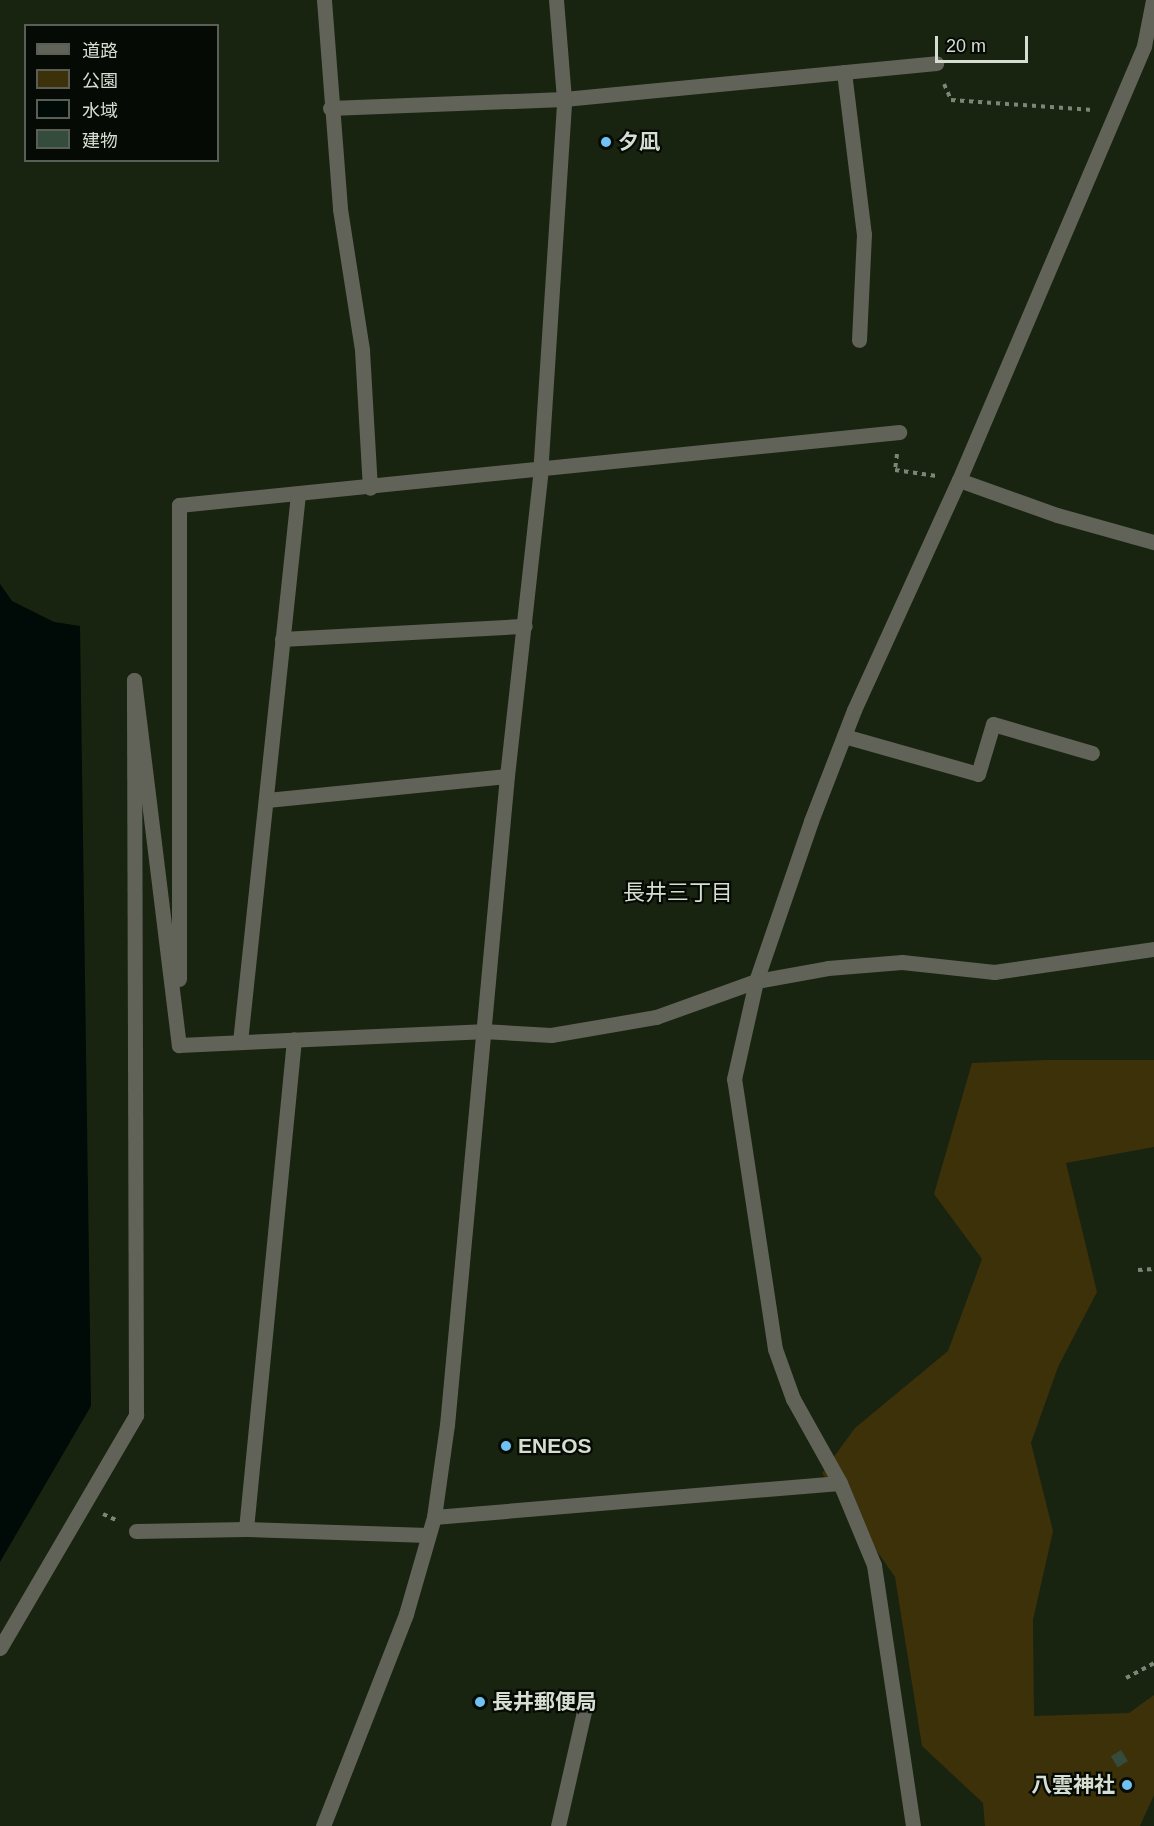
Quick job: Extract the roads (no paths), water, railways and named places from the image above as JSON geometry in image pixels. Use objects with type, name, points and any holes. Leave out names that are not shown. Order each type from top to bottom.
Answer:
[{"type":"street","points":[[324,0],[330,108],[340,209],[362,350],[370,488]]},
{"type":"street","points":[[322,1826],[406,1614],[434,1517],[447,1425],[482,1031],[540,469],[564,99],[556,0]]},
{"type":"street","points":[[913,1826],[874,1564],[840,1483],[794,1399],[775,1349],[734,1079],[756,981],[844,736],[959,480],[1117,111],[1144,46],[1153,0]]},
{"type":"street","points":[[330,108],[564,99],[936,63]]},
{"type":"street","points":[[844,72],[864,234],[859,340]]},
{"type":"street","points":[[179,1045],[179,506],[899,432]]},
{"type":"street","points":[[959,480],[1056,515],[1154,542]]},
{"type":"street","points":[[240,1042],[298,494]]},
{"type":"street","points":[[282,639],[525,626]]},
{"type":"street","points":[[0,1648],[136,1414],[134,680],[179,1045]]},
{"type":"street","points":[[844,736],[978,774],[993,724],[1092,753]]},
{"type":"street","points":[[267,800],[507,776]]},
{"type":"street","points":[[179,1045],[482,1031],[551,1035],[656,1017],[756,981],[828,968],[903,962],[994,972],[1154,949]]},
{"type":"street","points":[[246,1529],[294,1039]]},
{"type":"street","points":[[434,1517],[840,1483]]},
{"type":"street","points":[[136,1531],[246,1529],[428,1535]]},
{"type":"street","points":[[558,1826],[586,1703]]},
{"type":"water","points":[[0,584],[12,601],[54,622],[80,626],[91,1406],[0,1562]]},
{"type":"place","name":"夕凪","points":[[606,142]]},
{"type":"place","name":"ENEOS","points":[[506,1446]]},
{"type":"place","name":"長井郵便局","points":[[480,1702]]},
{"type":"place","name":"八雲神社","points":[[1127,1785]]},
{"type":"district","name":"長井三丁目","points":[[678,893]]}]
